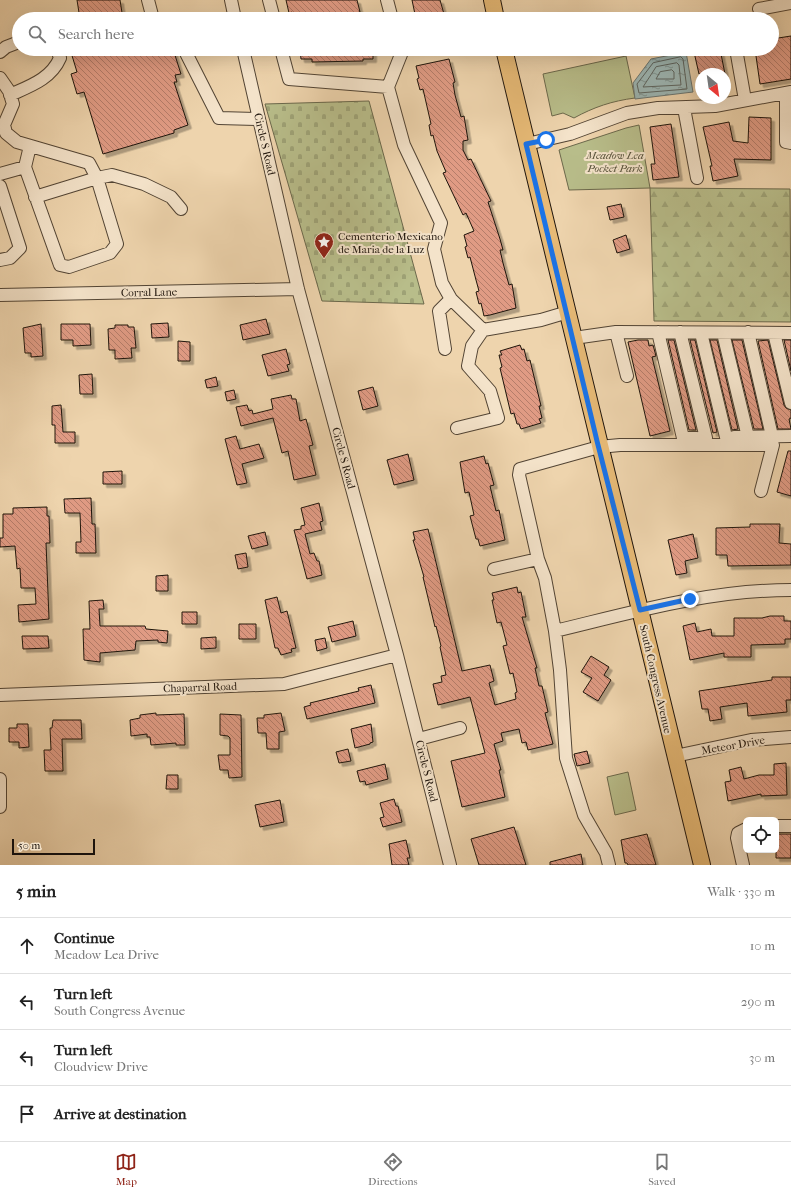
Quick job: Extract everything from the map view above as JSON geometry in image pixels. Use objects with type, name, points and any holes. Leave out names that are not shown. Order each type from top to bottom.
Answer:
[{"type":"main road","points":[[492,0],[495,12]]},
{"type":"main road","name":"South Congress Avenue","points":[[506,56],[568,312],[599,447],[702,865]]},
{"type":"street","points":[[148,0],[151,12]]},
{"type":"street","points":[[231,0],[234,12]]},
{"type":"street","points":[[269,0],[272,12]]},
{"type":"street","points":[[387,0],[390,12]]},
{"type":"street","points":[[759,9],[791,3]]},
{"type":"street","points":[[0,52],[12,45]]},
{"type":"street","points":[[10,95],[43,79],[56,68],[59,56]]},
{"type":"street","points":[[188,56],[219,118],[259,119]]},
{"type":"street","name":"Circle S Road","points":[[245,56],[298,289],[397,655],[450,865]]},
{"type":"street","points":[[283,56],[289,79],[388,87]]},
{"type":"street","points":[[400,56],[388,87],[404,145],[441,223],[434,248],[442,283],[451,299],[483,330]]},
{"type":"street","points":[[737,56],[745,100]]},
{"type":"street","points":[[0,78],[10,95],[13,104],[4,125],[3,135],[17,142],[89,163],[96,178],[117,244],[110,253],[69,267],[60,266],[25,167],[30,146]]},
{"type":"street","points":[[526,144],[570,134],[627,113],[658,108],[715,106],[788,93],[786,142],[791,142]]},
{"type":"street","points":[[684,108],[697,178]]},
{"type":"street","points":[[0,174],[25,167]]},
{"type":"street","points":[[36,197],[96,178],[112,175],[144,184],[171,197],[181,209]]},
{"type":"street","points":[[0,186],[20,248],[10,258],[0,260]]},
{"type":"street","name":"Corral Lane","points":[[0,295],[298,289]]},
{"type":"street","points":[[445,349],[439,311],[451,299]]},
{"type":"street","points":[[458,428],[498,418],[490,391],[468,366],[472,346],[483,330],[541,320],[568,312]]},
{"type":"street","points":[[616,332],[627,376]]},
{"type":"street","points":[[574,338],[616,332],[791,332]]},
{"type":"street","points":[[658,332],[683,438],[791,436]]},
{"type":"street","points":[[680,332],[706,438]]},
{"type":"street","points":[[701,332],[726,437]]},
{"type":"street","points":[[723,332],[748,436]]},
{"type":"street","points":[[748,332],[772,436]]},
{"type":"street","points":[[774,332],[791,403]]},
{"type":"street","points":[[609,865],[606,853],[584,815],[566,758],[560,670],[555,631],[519,474],[520,469],[599,447],[620,445],[773,445],[761,491]]},
{"type":"street","points":[[494,569],[538,559]]},
{"type":"street","points":[[555,631],[640,610],[712,595],[740,591],[791,590]]},
{"type":"street","name":"Chaparral Road","points":[[0,695],[284,684],[397,655]]},
{"type":"street","points":[[419,740],[460,728]]},
{"type":"street","name":"Meteor Drive","points":[[675,756],[750,740],[791,737]]},
{"type":"street","points":[[0,779],[0,807]]},
{"type":"street","points":[[779,826],[791,826]]},
{"type":"street","points":[[743,830],[738,833],[737,838],[743,865]]},
{"type":"green space","points":[[626,56],[635,98],[603,105],[574,118],[563,113],[552,116],[543,74]]},
{"type":"green space","points":[[369,101],[424,304],[322,301],[265,104]]},
{"type":"green space","name":"Meadow Lea Pocket Park","points":[[639,125],[650,188],[569,190],[559,150]]},
{"type":"green space","points":[[650,188],[790,189],[791,322],[654,321]]},
{"type":"green space","points":[[628,772],[636,810],[615,815],[607,777]]},
{"type":"water","points":[[666,56],[687,56],[693,92],[635,99],[633,83],[651,59]]},
{"type":"building","points":[[77,0],[120,0],[122,12],[79,12]]},
{"type":"building","points":[[286,0],[357,0],[360,12],[292,12],[289,12]]},
{"type":"building","points":[[412,0],[440,0],[443,12],[415,12]]},
{"type":"building","points":[[791,36],[791,79],[760,84],[756,56],[779,56],[779,38]]},
{"type":"building","points":[[72,56],[175,56],[181,74],[175,75],[177,82],[174,82],[188,125],[174,130],[174,133],[103,154],[84,92],[77,94],[71,74],[77,72]]},
{"type":"building","points":[[301,56],[373,56],[373,59],[363,59],[363,61],[312,62],[312,59],[301,59]]},
{"type":"building","points":[[695,56],[721,56],[724,68],[698,68]]},
{"type":"building","points":[[449,59],[455,82],[453,83],[455,95],[461,117],[464,116],[468,140],[463,141],[463,150],[468,160],[471,159],[491,201],[488,202],[503,250],[500,250],[509,285],[512,284],[516,308],[484,316],[481,303],[479,304],[476,292],[479,291],[470,257],[468,258],[465,247],[467,246],[464,235],[474,231],[466,213],[463,215],[443,173],[446,172],[437,151],[433,135],[431,136],[429,125],[431,124],[423,89],[420,90],[417,79],[419,78],[416,66]]},
{"type":"building","points":[[749,117],[771,118],[771,160],[734,159],[738,176],[713,181],[710,166],[712,166],[703,127],[729,122],[733,141],[748,143]]},
{"type":"building","points":[[671,124],[679,177],[653,180],[651,164],[655,164],[650,127]]},
{"type":"building","points":[[621,204],[624,217],[610,220],[607,207]]},
{"type":"building","points":[[626,235],[630,249],[617,253],[613,240]]},
{"type":"building","points":[[266,319],[270,334],[243,340],[240,325]]},
{"type":"building","points":[[168,323],[169,337],[152,338],[151,324]]},
{"type":"building","points":[[41,324],[43,356],[31,357],[31,353],[25,353],[23,328]]},
{"type":"building","points":[[61,324],[90,324],[91,345],[73,346],[73,340],[61,340]]},
{"type":"building","points":[[115,325],[128,325],[128,327],[134,327],[136,348],[131,348],[132,358],[115,359],[115,350],[109,350],[108,329],[115,328]]},
{"type":"building","points":[[648,340],[649,346],[653,345],[656,356],[652,357],[670,431],[650,436],[628,342]]},
{"type":"building","points":[[668,340],[674,340],[696,430],[689,430]]},
{"type":"building","points":[[690,340],[695,340],[717,432],[713,433]]},
{"type":"building","points":[[710,340],[717,340],[738,429],[732,430]]},
{"type":"building","points":[[732,340],[742,340],[763,429],[754,429]]},
{"type":"building","points":[[768,340],[784,405],[786,408],[791,410],[791,418],[789,419],[791,429],[778,429],[758,341]]},
{"type":"building","points":[[784,340],[791,340],[791,371]]},
{"type":"building","points":[[178,341],[190,342],[190,361],[178,361]]},
{"type":"building","points":[[520,345],[522,350],[524,349],[527,361],[530,360],[541,406],[539,406],[542,418],[539,419],[541,423],[521,429],[519,424],[517,424],[514,413],[511,414],[500,368],[502,367],[499,355],[502,355],[500,351]]},
{"type":"building","points":[[286,349],[290,364],[287,365],[289,371],[268,376],[262,355]]},
{"type":"building","points":[[92,374],[93,394],[80,394],[79,375]]},
{"type":"building","points":[[216,377],[218,386],[207,388],[205,380]]},
{"type":"building","points":[[373,387],[378,406],[363,410],[358,391]]},
{"type":"building","points":[[234,390],[236,399],[227,401],[225,392]]},
{"type":"building","points":[[291,395],[292,399],[296,399],[300,421],[306,419],[313,445],[309,446],[316,475],[294,480],[288,451],[282,453],[273,418],[241,426],[236,407],[247,405],[249,411],[252,410],[253,414],[273,409],[271,399]]},
{"type":"building","points":[[61,405],[63,432],[75,432],[75,443],[55,443],[55,425],[52,425],[52,406]]},
{"type":"building","points":[[236,436],[240,449],[259,444],[264,458],[242,464],[247,483],[237,485],[225,439]]},
{"type":"building","points":[[788,451],[791,451],[791,496],[777,492]]},
{"type":"building","points":[[408,454],[414,480],[394,485],[387,460]]},
{"type":"building","points":[[484,456],[486,464],[488,463],[494,485],[490,486],[496,511],[499,510],[505,540],[480,546],[478,539],[476,539],[470,516],[474,515],[469,492],[465,493],[460,462]]},
{"type":"building","points":[[122,471],[122,484],[103,484],[103,472]]},
{"type":"building","points":[[91,498],[92,524],[95,524],[96,553],[76,553],[76,542],[81,542],[80,513],[65,513],[64,499]]},
{"type":"building","points":[[319,503],[323,521],[320,522],[322,530],[305,534],[310,554],[314,553],[317,561],[319,561],[322,575],[307,579],[294,530],[301,529],[301,526],[305,525],[301,508]]},
{"type":"building","points":[[47,507],[47,516],[49,516],[50,543],[46,543],[49,619],[19,622],[18,605],[36,604],[35,588],[21,588],[20,568],[17,569],[15,546],[0,547],[0,538],[3,538],[3,514],[13,514],[13,508]]},
{"type":"building","points":[[750,524],[780,524],[779,543],[791,544],[791,565],[728,566],[727,555],[716,555],[716,528],[750,527]]},
{"type":"building","points":[[428,529],[462,671],[490,665],[494,681],[489,683],[495,705],[516,699],[515,693],[517,692],[513,673],[510,674],[503,646],[507,645],[501,622],[497,623],[492,593],[517,587],[518,593],[521,592],[526,617],[522,617],[537,668],[535,668],[539,686],[542,686],[548,712],[545,713],[553,744],[528,750],[526,742],[522,743],[519,729],[501,733],[503,741],[494,744],[501,770],[499,770],[505,797],[462,807],[451,761],[485,753],[470,697],[438,705],[433,684],[442,682],[441,676],[446,675],[441,646],[413,540],[415,540],[413,532]]},
{"type":"building","points":[[265,532],[268,545],[252,549],[248,536]]},
{"type":"building","points":[[693,534],[698,558],[685,561],[687,573],[676,575],[668,540]]},
{"type":"building","points":[[246,553],[248,567],[238,569],[235,555]]},
{"type":"building","points":[[168,575],[168,591],[156,591],[156,576]]},
{"type":"building","points":[[277,597],[281,613],[287,611],[296,648],[291,649],[292,652],[281,655],[278,648],[275,648],[265,600]]},
{"type":"building","points":[[103,600],[104,609],[99,609],[100,626],[145,626],[146,629],[168,631],[167,643],[158,642],[158,640],[136,641],[135,650],[100,653],[100,662],[84,660],[83,629],[90,629],[89,601]]},
{"type":"building","points":[[182,612],[197,612],[197,624],[182,624]]},
{"type":"building","points":[[770,616],[784,616],[784,621],[791,621],[791,639],[785,639],[785,644],[751,645],[751,657],[724,657],[724,653],[690,660],[683,626],[695,623],[697,632],[711,629],[712,636],[734,636],[734,618],[762,618]]},
{"type":"building","points":[[353,621],[356,636],[332,642],[328,627]]},
{"type":"building","points":[[239,624],[256,624],[256,639],[239,639]]},
{"type":"building","points":[[22,636],[48,636],[49,648],[23,649]]},
{"type":"building","points":[[216,637],[216,648],[201,649],[201,638]]},
{"type":"building","points":[[325,638],[327,648],[317,651],[315,640]]},
{"type":"building","points":[[591,656],[609,667],[604,675],[611,680],[598,701],[583,692],[592,678],[581,672]]},
{"type":"building","points":[[772,677],[791,677],[791,700],[786,700],[787,712],[748,716],[747,703],[720,707],[722,719],[710,721],[708,709],[702,709],[699,691],[772,680]]},
{"type":"building","points":[[371,685],[375,703],[307,719],[304,707],[311,705],[310,703],[359,691],[358,688]]},
{"type":"building","points":[[156,713],[156,715],[184,714],[185,745],[176,745],[176,743],[151,745],[150,737],[147,737],[147,734],[131,736],[130,720],[140,718],[140,715]]},
{"type":"building","points":[[281,713],[285,731],[279,732],[279,749],[267,749],[266,733],[258,733],[257,718],[264,718],[264,715]]},
{"type":"building","points":[[220,714],[241,715],[242,777],[229,778],[228,770],[220,770],[218,755],[230,755],[230,738],[228,736],[220,735]]},
{"type":"building","points":[[53,720],[81,720],[82,739],[62,739],[63,771],[45,771],[44,750],[51,750],[50,728],[52,728]]},
{"type":"building","points":[[17,724],[28,724],[29,747],[19,748],[19,742],[9,742],[9,728],[17,728]]},
{"type":"building","points":[[371,724],[373,742],[355,748],[351,729]]},
{"type":"building","points":[[348,749],[351,761],[339,763],[336,752]]},
{"type":"building","points":[[587,751],[590,763],[577,766],[574,754]]},
{"type":"building","points":[[786,763],[787,795],[761,796],[761,794],[728,801],[725,782],[731,781],[729,770],[741,767],[744,779],[759,775],[774,775],[774,764]]},
{"type":"building","points":[[385,764],[388,779],[366,785],[365,781],[360,782],[357,771]]},
{"type":"building","points":[[167,775],[178,775],[178,789],[166,789]]},
{"type":"building","points":[[394,799],[396,806],[398,806],[402,822],[383,827],[380,818],[384,817],[380,803]]},
{"type":"building","points":[[280,800],[284,822],[260,827],[255,805]]},
{"type":"building","points":[[514,827],[526,865],[479,865],[471,839]]},
{"type":"building","points":[[647,834],[656,865],[628,865],[625,863],[621,840]]},
{"type":"building","points":[[779,834],[791,834],[791,858],[776,858],[776,853],[779,853]]},
{"type":"building","points":[[406,840],[410,858],[407,858],[409,865],[392,865],[389,844]]},
{"type":"building","points":[[581,854],[583,865],[550,865],[550,862]]},
{"type":"place","name":"Cementerio Mexicano de Maria de la Luz","points":[[324,259]]},
{"type":"route","points":[[546,140],[526,144],[552,245],[597,441],[640,610],[690,599]]}]
